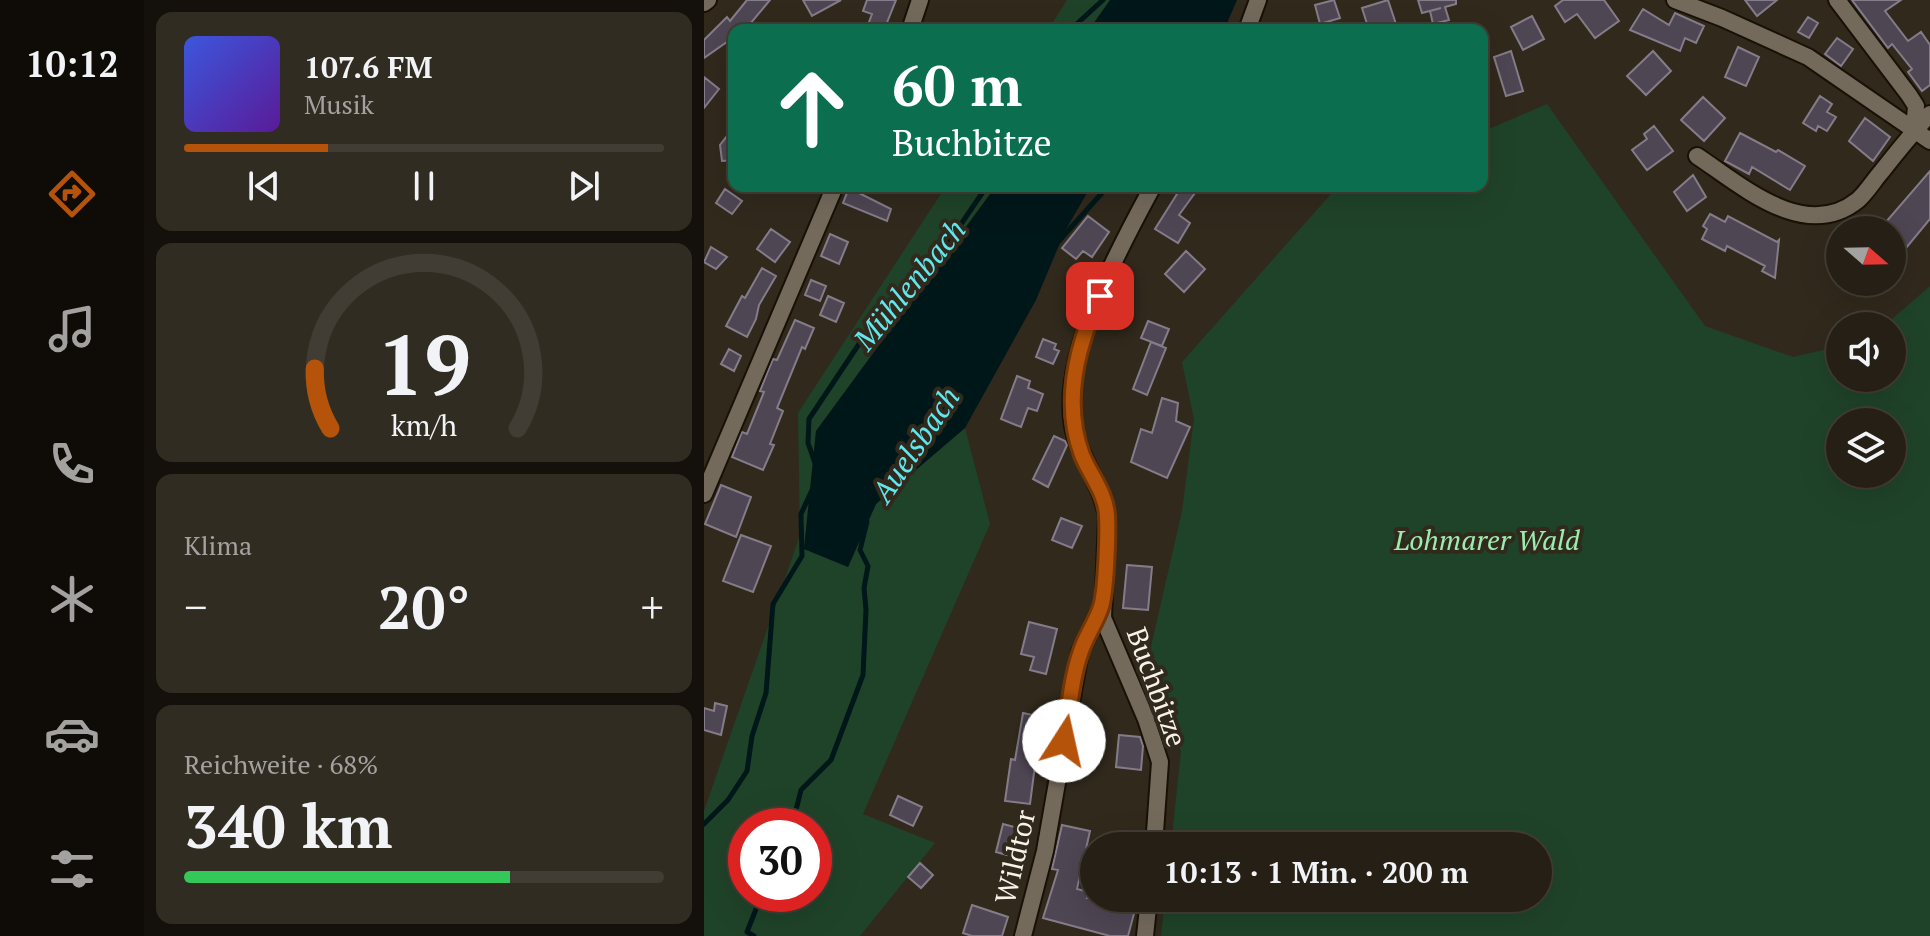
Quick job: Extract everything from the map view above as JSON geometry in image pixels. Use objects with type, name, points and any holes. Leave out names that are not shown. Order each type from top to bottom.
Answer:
[{"type":"street","points":[[912,24],[920,0]]},
{"type":"street","points":[[1249,24],[1258,0]]},
{"type":"street","points":[[1675,0],[1808,57],[1930,141]]},
{"type":"street","points":[[1837,0],[1916,106],[1914,131]]},
{"type":"street","points":[[1697,156],[1781,207],[1800,215],[1822,217],[1840,211],[1859,198],[1930,114]]},
{"type":"street","points":[[704,494],[832,192]]},
{"type":"street","name":"Buchbitze","points":[[1150,192],[1087,324],[1073,394],[1073,424],[1082,456],[1105,500],[1103,618],[1146,719],[1160,762],[1155,832]]},
{"type":"street","name":"Wildtor","points":[[1023,936],[1045,851],[1080,652],[1102,604]]},
{"type":"street","points":[[1145,936],[1148,912]]},
{"type":"green space","points":[[1067,0],[1110,0],[1093,24],[1052,24]]},
{"type":"green space","name":"Lohmarer Wald","points":[[1547,104],[1705,326],[1793,357],[1826,349],[1826,392],[1906,392],[1906,312],[1900,312],[1930,286],[1930,936],[1161,936],[1164,912],[1552,912],[1552,832],[1172,832],[1181,751],[1145,673],[1182,511],[1194,419],[1182,362],[1333,192],[1488,192],[1488,129]]},
{"type":"green space","points":[[942,192],[992,192],[816,431],[804,549],[848,567],[876,504],[965,428],[990,524],[863,814],[935,843],[860,936],[704,936],[704,811],[800,535],[798,413]]},
{"type":"water","points":[[1110,0],[1237,0],[1227,24],[1093,24]]},
{"type":"water","points":[[992,192],[1088,192],[1065,231],[1036,300],[965,428],[876,504],[848,567],[804,549],[816,431]]},
{"type":"building","points":[[747,0],[770,0],[750,24],[728,24],[728,41],[704,58],[704,40],[727,17],[730,21]]},
{"type":"building","points":[[803,0],[841,0],[812,16]]},
{"type":"building","points":[[867,0],[896,0],[886,24],[868,24],[872,14],[863,11]]},
{"type":"building","points":[[1334,0],[1340,18],[1320,24],[1315,5]]},
{"type":"building","points":[[1388,0],[1396,24],[1367,24],[1362,8]]},
{"type":"building","points":[[1418,0],[1456,0],[1456,4],[1445,7],[1449,20],[1433,24],[1430,11],[1441,8],[1422,13]]},
{"type":"building","points":[[1563,0],[1604,0],[1619,21],[1595,38],[1577,14],[1565,22],[1555,6]]},
{"type":"building","points":[[1745,0],[1777,0],[1757,16]]},
{"type":"building","points":[[1852,0],[1901,0],[1885,11],[1908,41],[1921,32],[1930,45],[1930,85],[1922,91],[1908,72],[1912,69],[1892,44],[1888,48]]},
{"type":"building","points":[[1643,9],[1669,25],[1675,13],[1704,26],[1696,43],[1685,38],[1680,51],[1630,30]]},
{"type":"building","points":[[1532,16],[1544,39],[1523,50],[1511,27]]},
{"type":"building","points":[[1808,17],[1818,23],[1809,38],[1798,32]]},
{"type":"building","points":[[1837,38],[1853,49],[1841,66],[1825,54]]},
{"type":"building","points":[[1738,47],[1759,57],[1746,86],[1725,77]]},
{"type":"building","points":[[1511,51],[1523,91],[1506,96],[1494,57]]},
{"type":"building","points":[[1653,51],[1671,71],[1646,95],[1627,76]]},
{"type":"building","points":[[704,77],[719,89],[704,108]]},
{"type":"building","points":[[1820,96],[1832,104],[1827,112],[1836,117],[1827,131],[1818,126],[1816,131],[1803,123]]},
{"type":"building","points":[[1703,97],[1725,118],[1704,141],[1681,120]]},
{"type":"building","points":[[1865,118],[1890,137],[1873,161],[1849,141]]},
{"type":"building","points":[[1654,126],[1673,151],[1647,170],[1632,150],[1647,139],[1644,134]]},
{"type":"building","points":[[1740,133],[1805,166],[1790,190],[1752,167],[1749,174],[1725,161]]},
{"type":"building","points":[[728,135],[728,160],[722,161],[720,145]]},
{"type":"building","points":[[1930,171],[1930,219],[1906,248],[1906,216],[1891,216]]},
{"type":"building","points":[[1693,175],[1706,197],[1687,211],[1674,192]]},
{"type":"building","points":[[725,189],[742,201],[732,214],[716,203]]},
{"type":"building","points":[[847,192],[857,192],[891,209],[887,221],[843,203]]},
{"type":"building","points":[[1174,192],[1196,192],[1179,215],[1190,223],[1178,243],[1155,229],[1177,194]]},
{"type":"building","points":[[1710,214],[1725,222],[1728,216],[1777,242],[1779,240],[1775,278],[1762,271],[1765,266],[1727,246],[1725,251],[1702,239],[1707,229],[1703,226]]},
{"type":"building","points":[[1088,216],[1109,232],[1092,257],[1083,251],[1076,259],[1062,248]]},
{"type":"building","points":[[771,229],[790,242],[775,262],[757,249]]},
{"type":"building","points":[[830,234],[848,242],[839,264],[821,256]]},
{"type":"building","points":[[711,247],[727,257],[716,269],[704,262]]},
{"type":"building","points":[[1186,251],[1205,269],[1184,292],[1165,274]]},
{"type":"building","points":[[762,268],[776,276],[759,305],[747,337],[726,326]]},
{"type":"building","points":[[811,280],[826,286],[820,301],[805,295]]},
{"type":"building","points":[[828,296],[844,303],[836,322],[820,315]]},
{"type":"building","points":[[795,320],[814,328],[805,349],[802,347],[777,408],[783,411],[763,470],[732,457],[742,432],[747,434],[773,359],[777,360]]},
{"type":"building","points":[[1148,321],[1169,329],[1162,346],[1141,338]]},
{"type":"building","points":[[1043,339],[1056,344],[1054,349],[1059,351],[1053,364],[1036,357]]},
{"type":"building","points":[[1151,342],[1166,348],[1147,395],[1133,389]]},
{"type":"building","points":[[729,349],[741,356],[734,371],[721,364]]},
{"type":"building","points":[[1017,376],[1030,381],[1028,388],[1043,394],[1037,411],[1028,408],[1021,427],[1001,419]]},
{"type":"building","points":[[1162,398],[1178,403],[1176,421],[1190,427],[1167,478],[1131,462],[1141,429],[1152,433]]},
{"type":"building","points":[[1054,436],[1067,445],[1048,487],[1033,479]]},
{"type":"building","points":[[721,485],[751,497],[736,537],[705,524]]},
{"type":"building","points":[[1061,518],[1082,526],[1072,548],[1052,540]]},
{"type":"building","points":[[741,535],[771,546],[753,592],[723,581]]},
{"type":"building","points":[[1127,565],[1152,567],[1148,610],[1123,608]]},
{"type":"building","points":[[1029,622],[1057,629],[1046,674],[1030,670],[1034,657],[1021,654]]},
{"type":"building","points":[[715,703],[727,706],[721,735],[704,730],[704,708],[714,711]]},
{"type":"building","points":[[1023,713],[1047,718],[1041,750],[1037,750],[1030,804],[1005,801],[1011,759],[1015,760]]},
{"type":"building","points":[[1119,735],[1140,737],[1143,746],[1141,770],[1116,767]]},
{"type":"building","points":[[898,796],[922,807],[913,826],[890,815]]},
{"type":"building","points":[[1003,824],[1029,831],[1022,859],[996,852]]},
{"type":"building","points":[[1062,825],[1090,831],[1080,832],[1077,889],[1080,890],[1080,912],[1134,912],[1128,936],[1110,936],[1043,918],[1058,870],[1052,869]]},
{"type":"building","points":[[920,863],[933,875],[921,888],[908,877]]},
{"type":"building","points":[[972,905],[1008,917],[1002,936],[963,933]]},
{"type":"waterway","name":"Mühlenbach","points":[[1077,24],[1103,0]]},
{"type":"waterway","name":"Mühlenbach","points":[[815,463],[808,443],[809,419],[879,314],[929,271],[983,192]]},
{"type":"waterway","name":"Auelsbach","points":[[1058,242],[1102,192]]},
{"type":"waterway","name":"Mühlenbach","points":[[704,824],[728,800],[747,771],[752,736],[766,693],[773,604],[802,556],[801,514],[812,490]]},
{"type":"waterway","name":"Auelsbach","points":[[796,808],[801,790],[831,760],[863,675],[864,588],[868,566],[860,550],[867,522]]},
{"type":"waterway","name":"Auelsbach","points":[[754,936],[747,932],[755,912]]},
{"type":"route","points":[[1064,741],[1080,652],[1102,604],[1107,517],[1105,500],[1082,456],[1073,424],[1073,394],[1079,353],[1087,324],[1100,296]]}]
